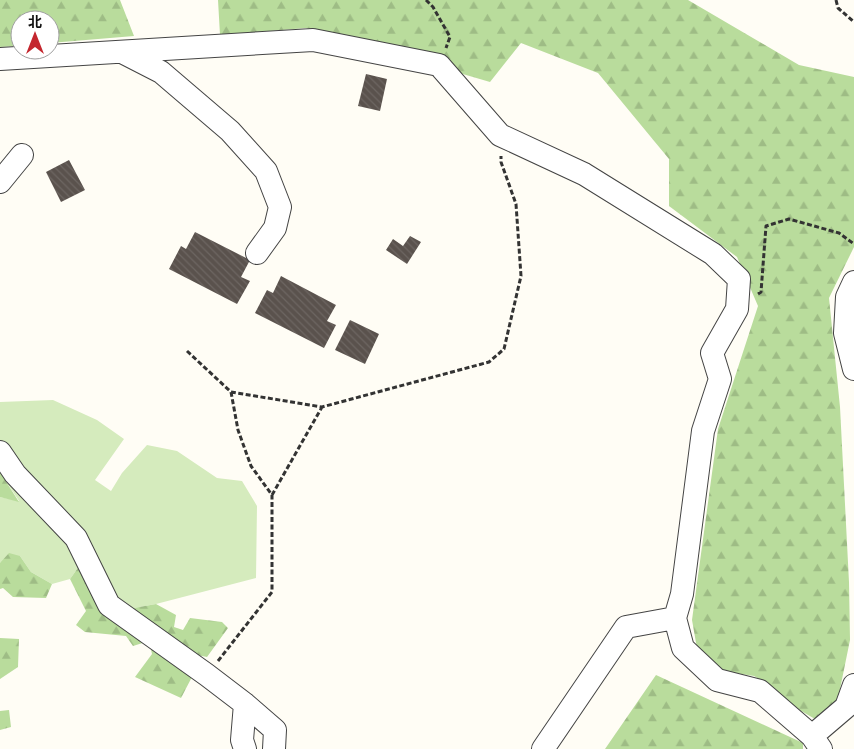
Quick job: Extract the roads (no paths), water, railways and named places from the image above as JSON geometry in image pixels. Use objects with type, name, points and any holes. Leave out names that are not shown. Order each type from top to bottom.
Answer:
[{"type":"lane","points":[[0,59],[313,40],[439,65],[500,135],[584,174],[713,254],[739,279],[737,309],[712,353],[720,380],[703,431],[682,594],[675,618],[683,648],[717,680],[760,691],[817,743],[846,707],[854,685]]},
{"type":"lane","points":[[121,52],[161,72],[230,131],[266,171],[280,207],[275,228],[257,253]]},
{"type":"lane","points":[[0,182],[22,155]]},
{"type":"lane","points":[[854,282],[847,297],[845,333],[854,370]]},
{"type":"lane","points":[[2,461],[76,538],[109,605],[207,675],[275,730],[274,749]]},
{"type":"lane","points":[[543,749],[626,627],[675,618]]},
{"type":"lane","points":[[245,704],[242,740],[245,749]]}]
